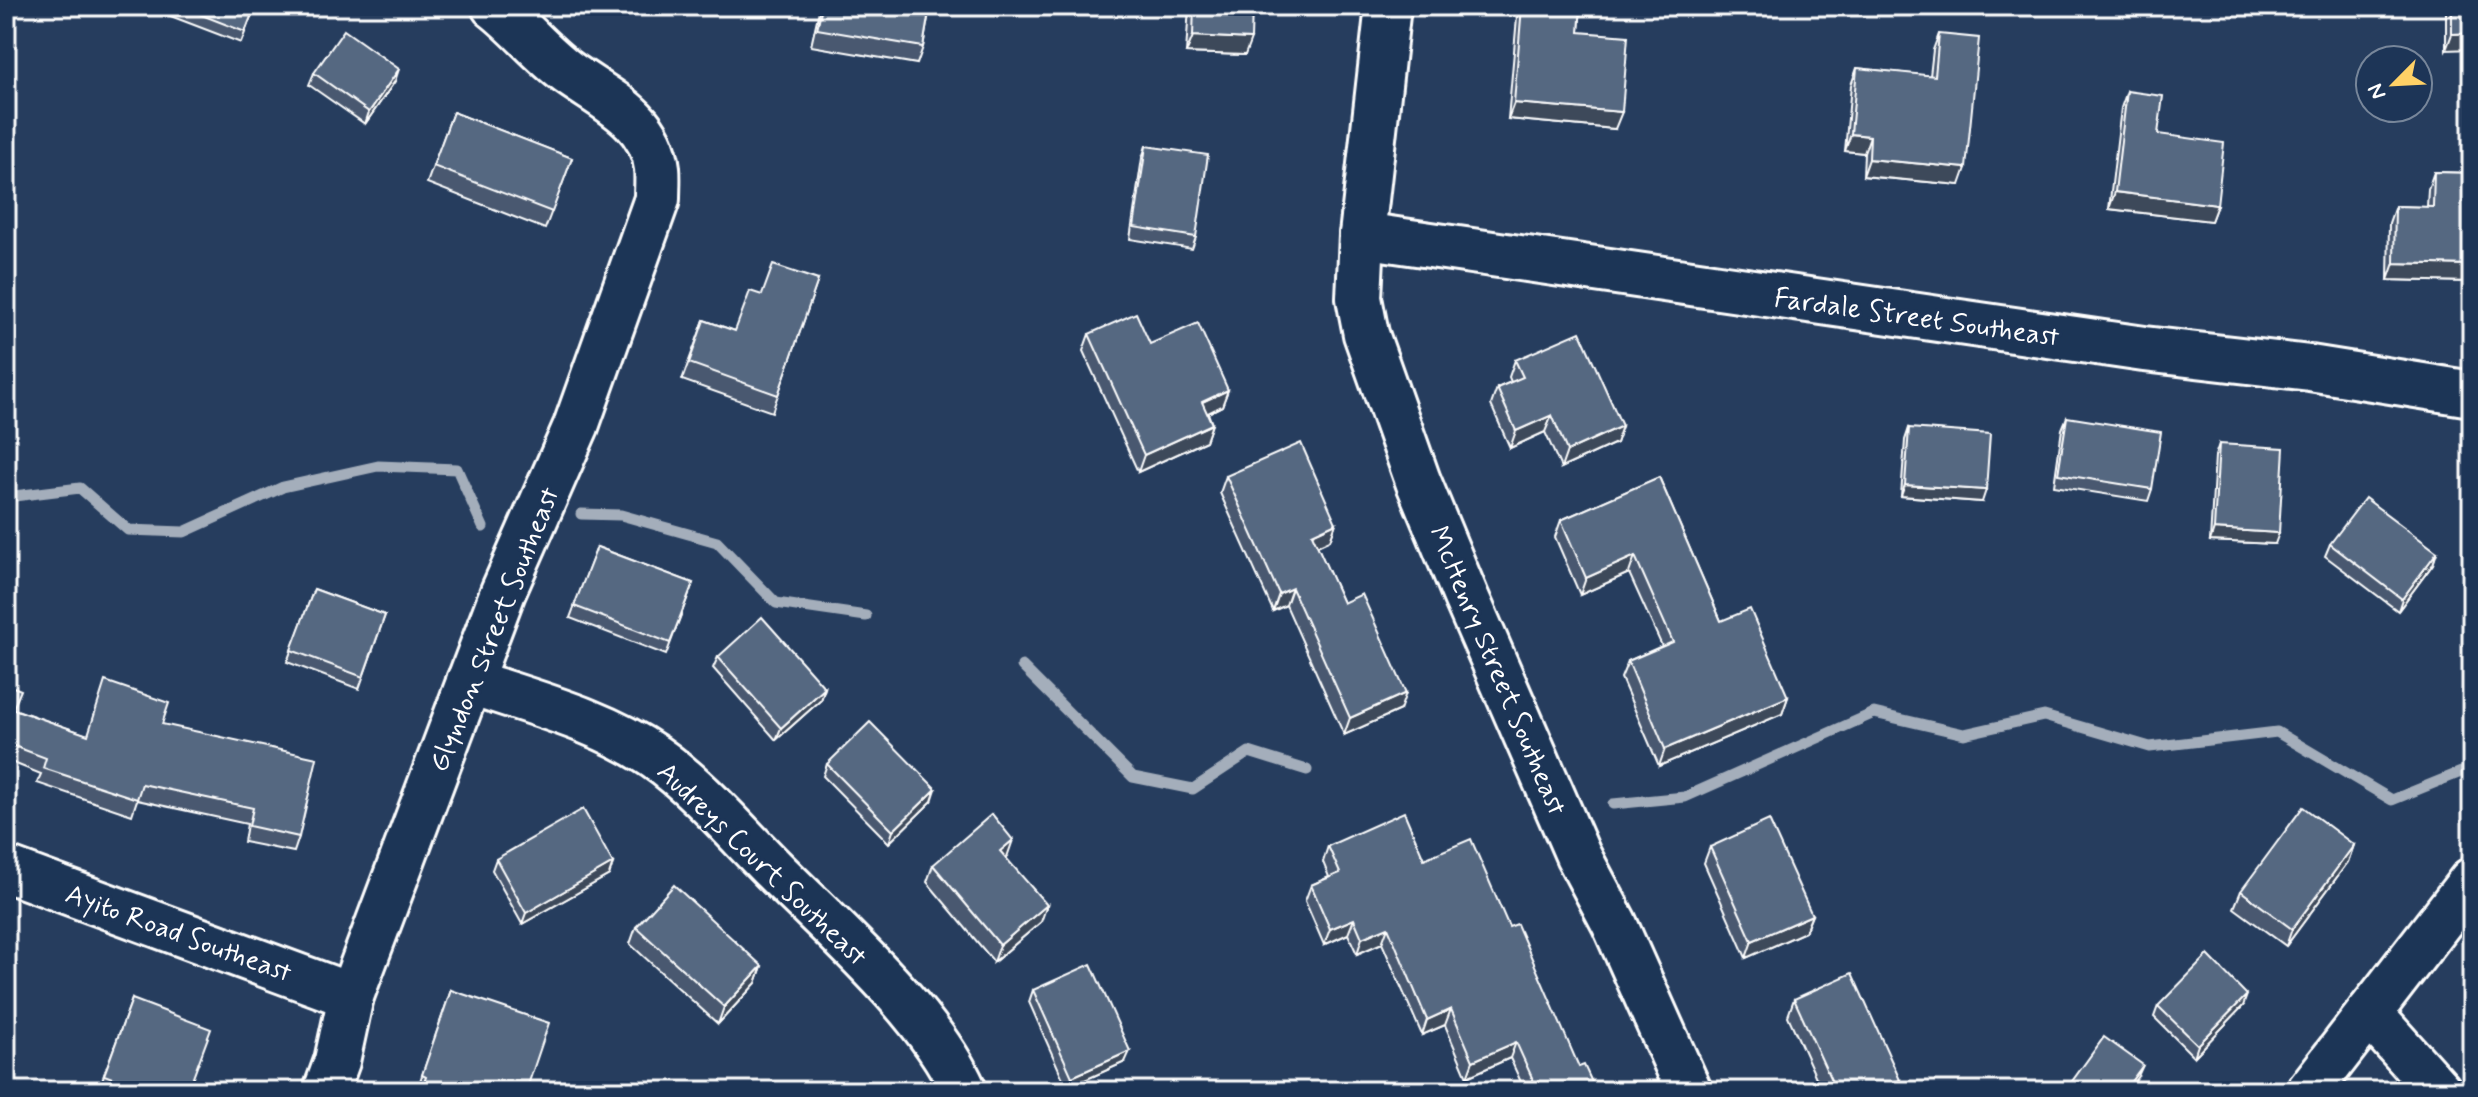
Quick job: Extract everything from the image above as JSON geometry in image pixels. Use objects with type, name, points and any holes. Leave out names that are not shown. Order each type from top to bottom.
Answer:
[{"type":"street","name":"Glyndon Street Southeast","points":[[326,1091],[337,1061],[351,996],[503,592],[576,426],[657,199],[657,168],[651,147],[637,123],[621,106],[566,71],[494,6]]},
{"type":"street","name":"McHenry Street Southeast","points":[[1388,6],[1362,235],[1359,298],[1366,334],[1418,481],[1466,597],[1578,855],[1614,923],[1689,1091]]},
{"type":"street","name":"Fardale Street Southeast","points":[[1362,235],[2144,349],[2310,368],[2472,394]]},
{"type":"street","name":"Audreys Court Southeast","points":[[469,681],[605,729],[655,757],[708,804],[866,963],[928,1031],[964,1091]]},
{"type":"street","name":"Ayito Road Southeast","points":[[6,869],[351,996]]},
{"type":"street","points":[[2309,1091],[2472,880]]},
{"type":"street","points":[[2369,1013],[2439,1091]]},
{"type":"building","points":[[179,6],[255,6],[245,32]]},
{"type":"building","points":[[822,6],[930,6],[923,47],[817,29]]},
{"type":"building","points":[[1194,6],[1252,6],[1251,39],[1193,36]]},
{"type":"building","points":[[1522,6],[1581,6],[1579,32],[1628,36],[1622,112],[1514,103]]},
{"type":"building","points":[[2452,6],[2472,6],[2472,33],[2452,34]]},
{"type":"building","points":[[344,30],[399,69],[369,112],[314,73]]},
{"type":"building","points":[[1939,34],[1979,38],[1966,168],[1869,159],[1870,136],[1851,134],[1857,68],[1935,76]]},
{"type":"building","points":[[2127,91],[2163,96],[2158,134],[2224,143],[2217,205],[2115,192]]},
{"type":"building","points":[[453,112],[572,158],[552,212],[433,166]]},
{"type":"building","points":[[1146,146],[1208,155],[1196,237],[1134,227]]},
{"type":"building","points":[[2434,172],[2472,173],[2472,265],[2394,263],[2395,206],[2433,207]]},
{"type":"building","points":[[773,265],[818,280],[778,395],[689,363],[704,320],[735,331],[750,291],[762,295]]},
{"type":"building","points":[[1136,313],[1150,344],[1198,323],[1228,390],[1202,402],[1212,424],[1144,455],[1089,334]]},
{"type":"building","points":[[1580,332],[1622,426],[1567,451],[1552,415],[1516,431],[1497,388],[1523,377],[1515,360]]},
{"type":"building","points":[[2067,417],[2161,432],[2152,489],[2058,474]]},
{"type":"building","points":[[1909,428],[1990,434],[1986,490],[1905,485]]},
{"type":"building","points":[[1301,443],[1336,523],[1312,534],[1343,603],[1362,594],[1406,693],[1350,718],[1292,588],[1279,594],[1226,476]]},
{"type":"building","points":[[2219,444],[2284,448],[2279,533],[2214,529]]},
{"type":"building","points":[[1659,477],[1721,621],[1750,609],[1788,697],[1665,749],[1628,661],[1673,642],[1635,556],[1586,578],[1561,520]]},
{"type":"building","points":[[2365,498],[2437,552],[2402,599],[2330,544]]},
{"type":"building","points":[[597,547],[693,583],[670,643],[574,606]]},
{"type":"building","points":[[314,589],[385,615],[363,677],[291,650]]},
{"type":"building","points":[[762,617],[825,688],[781,728],[718,657]]},
{"type":"building","points":[[105,681],[169,703],[162,724],[317,758],[299,837],[249,826],[253,808],[142,784],[137,799],[43,768],[46,758],[6,743],[6,684],[21,690],[13,709],[88,735]]},
{"type":"building","points":[[870,722],[936,789],[893,831],[827,764]]},
{"type":"building","points":[[2303,807],[2354,845],[2292,929],[2241,891]]},
{"type":"building","points":[[583,809],[613,863],[526,913],[496,859]]},
{"type":"building","points":[[1404,812],[1424,859],[1471,839],[1509,927],[1517,924],[1579,1067],[1584,1065],[1596,1091],[1538,1091],[1516,1042],[1473,1061],[1451,1009],[1427,1020],[1388,927],[1362,938],[1354,919],[1330,929],[1311,885],[1340,873],[1328,846]]},
{"type":"building","points":[[992,814],[1013,840],[1000,851],[1047,905],[1000,945],[933,865]]},
{"type":"building","points":[[1769,820],[1812,915],[1752,941],[1710,847]]},
{"type":"building","points":[[674,885],[762,966],[724,1007],[636,927]]},
{"type":"building","points":[[2208,955],[2247,995],[2198,1045],[2158,1006]]},
{"type":"building","points":[[1091,964],[1130,1051],[1072,1077],[1033,990]]},
{"type":"building","points":[[1852,973],[1900,1080],[1875,1091],[1836,1091],[1794,999]]},
{"type":"building","points":[[451,990],[549,1023],[526,1091],[421,1091],[426,1077],[422,1075]]},
{"type":"building","points":[[132,999],[211,1029],[188,1091],[121,1091],[124,1082],[104,1075]]},
{"type":"building","points":[[2104,1037],[2143,1065],[2124,1091],[2065,1091]]},
{"type":"waterway","points":[[6,497],[80,488],[128,530],[184,532],[283,487],[378,466],[457,469],[483,527]]},
{"type":"waterway","points":[[581,514],[621,515],[717,542],[776,603],[866,616]]},
{"type":"waterway","points":[[1022,666],[1133,777],[1193,789],[1249,752],[1307,770]]},
{"type":"waterway","points":[[1613,804],[1685,797],[1874,713],[1964,734],[2044,716],[2150,747],[2277,732],[2392,800],[2461,772]]}]
